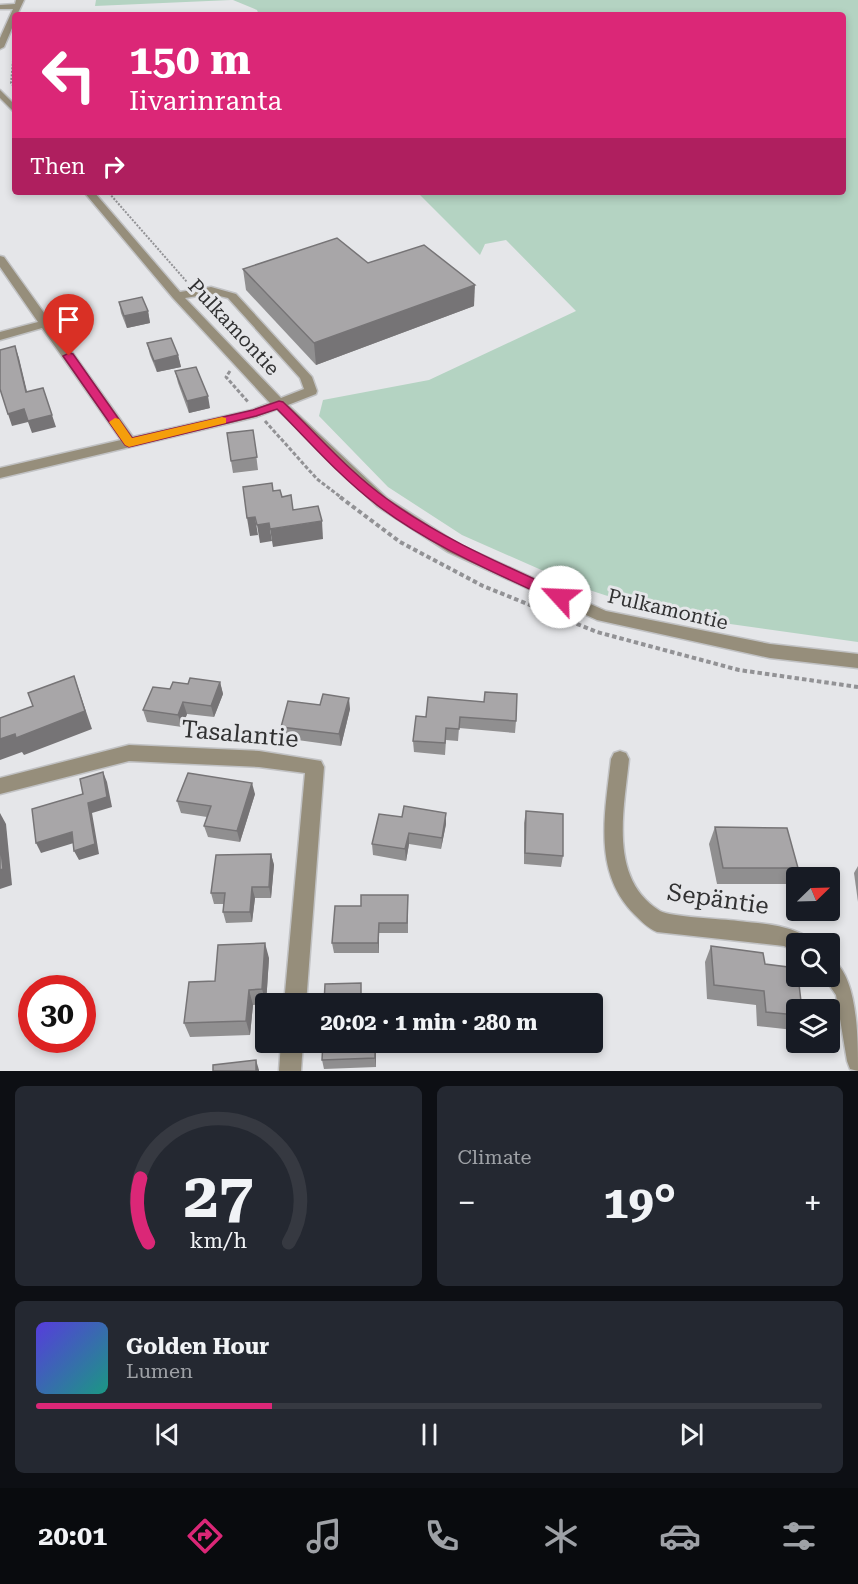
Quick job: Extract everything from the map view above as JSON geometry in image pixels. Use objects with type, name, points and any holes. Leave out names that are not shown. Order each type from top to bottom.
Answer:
[{"type":"street","points":[[0,7],[19,3]]},
{"type":"street","points":[[0,47],[12,19]]},
{"type":"street","points":[[0,93],[12,107]]},
{"type":"street","name":"Pulkamontie","points":[[92,195],[177,296],[279,404],[351,475],[382,502],[453,548],[603,616],[770,651],[858,661]]},
{"type":"street","points":[[0,258],[129,442]]},
{"type":"street","points":[[0,473],[256,412],[311,391],[306,377],[232,296],[221,291],[207,290],[177,296]]},
{"type":"street","points":[[0,336],[46,323]]},
{"type":"street","name":"Tasalantie","points":[[0,786],[129,753],[259,759],[315,767],[297,993]]},
{"type":"street","name":"Sepäntie","points":[[620,759],[612,831],[616,864],[631,897],[657,922],[786,936]]},
{"type":"street","points":[[840,983],[846,991],[858,1061]]},
{"type":"street","points":[[290,1071],[291,1053]]},
{"type":"path","points":[[12,57],[12,84]]},
{"type":"green space","points":[[96,0],[231,0],[95,6]]},
{"type":"green space","points":[[233,0],[858,0],[858,642],[666,615],[580,587],[462,535],[388,487],[319,416],[323,400],[429,380],[576,311],[506,240],[485,244],[480,255],[420,195],[846,195],[846,12],[258,12]]},
{"type":"building","points":[[337,238],[368,263],[424,245],[475,285],[314,343],[243,269]]},
{"type":"building","points":[[142,297],[148,311],[124,316],[119,302]]},
{"type":"building","points":[[171,338],[178,355],[154,361],[147,343]]},
{"type":"building","points":[[15,346],[26,392],[43,388],[52,415],[28,421],[24,409],[8,414],[0,389],[0,350]]},
{"type":"building","points":[[196,367],[208,396],[187,401],[175,371]]},
{"type":"building","points":[[253,430],[257,457],[231,461],[227,433]]},
{"type":"building","points":[[272,483],[273,491],[280,490],[282,497],[291,495],[293,510],[318,506],[322,521],[270,529],[269,523],[257,525],[255,517],[247,518],[243,487]]},
{"type":"building","points":[[74,676],[85,711],[16,738],[15,734],[0,739],[0,718],[33,706],[28,693]]},
{"type":"building","points":[[190,678],[220,682],[211,706],[183,702],[178,715],[143,710],[153,687],[170,689],[173,682],[188,684]]},
{"type":"building","points":[[485,692],[517,694],[516,721],[460,717],[459,729],[446,728],[445,743],[413,741],[416,716],[426,717],[428,697],[484,702]]},
{"type":"building","points":[[323,694],[349,698],[339,734],[281,727],[288,701],[320,705]]},
{"type":"building","points":[[103,772],[107,797],[88,803],[95,844],[74,851],[72,832],[36,843],[32,809],[83,794],[80,779]]},
{"type":"building","points":[[188,773],[252,783],[237,831],[204,826],[211,806],[177,801]]},
{"type":"building","points":[[404,806],[446,813],[442,838],[409,833],[405,849],[372,844],[379,814],[402,817]]},
{"type":"building","points":[[526,811],[563,814],[563,856],[525,853]]},
{"type":"building","points":[[715,827],[787,828],[798,867],[723,868]]},
{"type":"building","points":[[0,841],[3,869],[0,870]]},
{"type":"building","points":[[271,854],[269,887],[252,887],[250,912],[223,912],[225,893],[211,893],[216,855]]},
{"type":"building","points":[[361,895],[408,895],[407,923],[379,923],[378,943],[332,943],[335,906],[361,906]]},
{"type":"building","points":[[265,943],[262,989],[249,990],[246,1021],[184,1023],[189,982],[215,981],[218,945]]},
{"type":"building","points":[[711,946],[763,953],[765,964],[786,967],[786,987],[799,987],[801,999],[786,999],[786,1014],[766,1012],[764,991],[714,985]]},
{"type":"building","points":[[361,983],[361,993],[325,993],[325,984]]},
{"type":"building","points":[[322,1053],[375,1053],[375,1058],[322,1060]]},
{"type":"building","points":[[256,1060],[256,1071],[213,1071],[213,1065]]},
{"type":"slow traffic","points":[[115,422],[129,442],[222,421]]},
{"type":"route","points":[[69,356],[129,442],[256,412],[279,404],[351,475],[382,502],[453,548],[560,597]]}]
